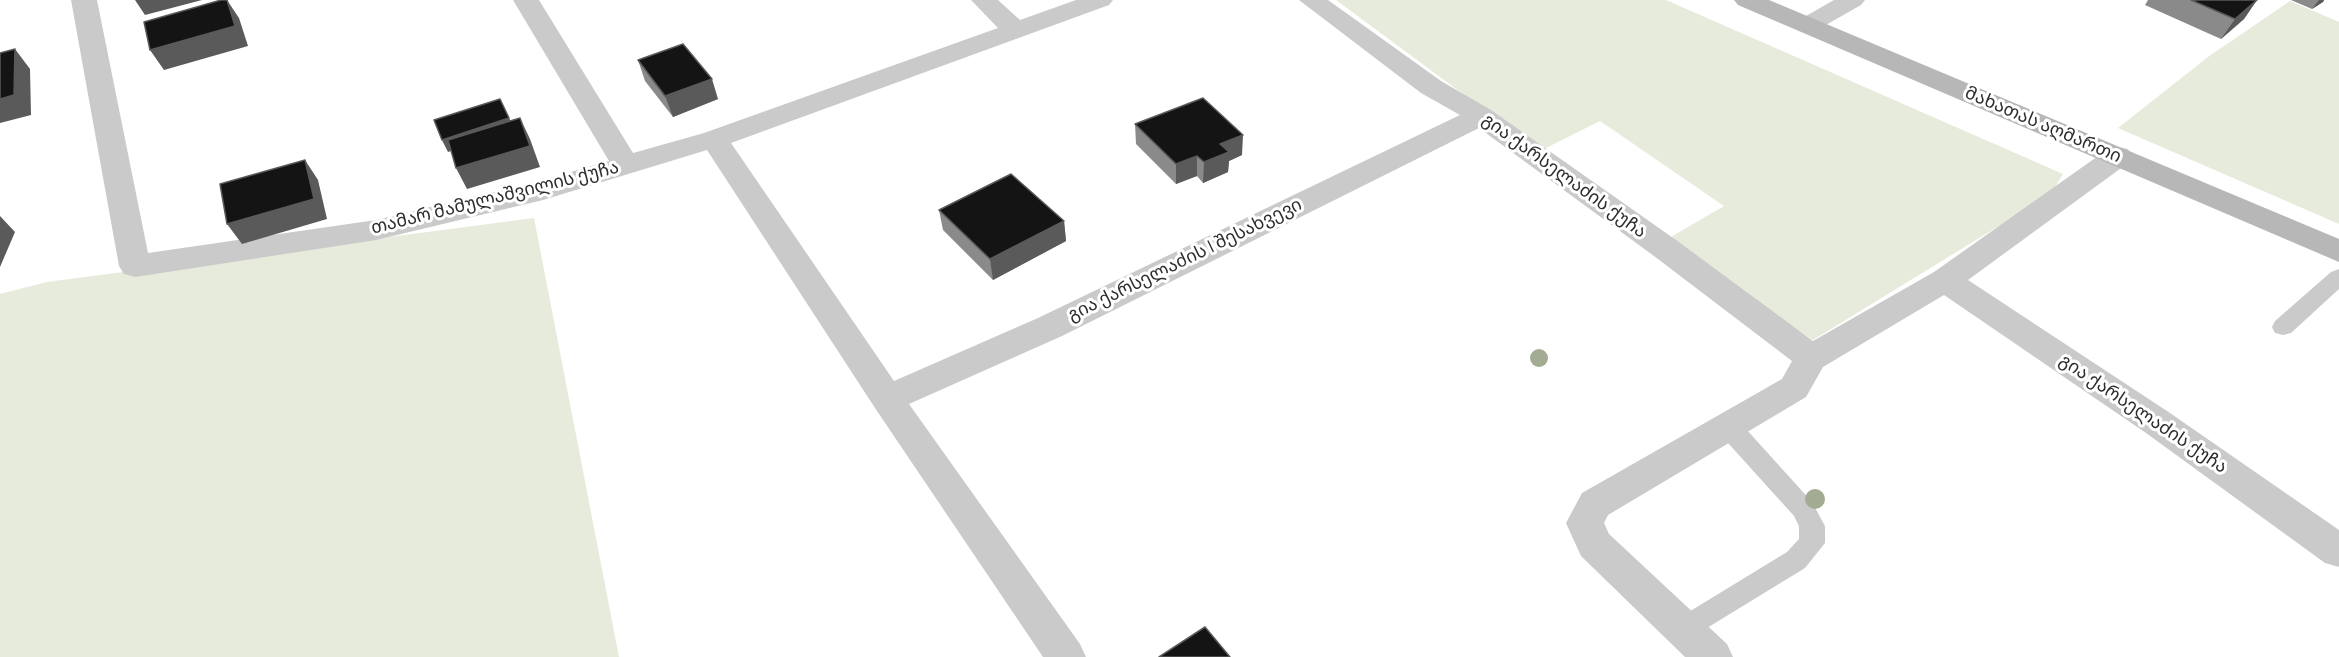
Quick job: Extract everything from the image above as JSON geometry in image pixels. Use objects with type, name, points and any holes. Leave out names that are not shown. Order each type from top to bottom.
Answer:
[{"type":"main road","name":"მახათას აღმართი","points":[[1747,0],[2339,251]]},
{"type":"street","name":"თამარ მამულაშვილის ქუჩა","points":[[84,0],[135,266],[376,230],[543,190],[714,139],[1100,0]]},
{"type":"street","points":[[526,0],[626,165]]},
{"type":"street","points":[[984,0],[1015,30]]},
{"type":"street","name":"გია ქარსელაძის ქუჩა","points":[[1312,0],[1431,87],[1481,116],[1665,248],[1811,358]]},
{"type":"street","points":[[1808,25],[1852,0]]},
{"type":"street","name":"გია ქარსელაძის I შესახვევი","points":[[887,399],[1050,327],[1481,116]]},
{"type":"street","points":[[714,139],[887,399],[1066,657]]},
{"type":"street","points":[[1713,657],[1595,545],[1585,523],[1595,504],[1794,388],[1811,358],[1945,280],[2118,156]]},
{"type":"street","name":"გია ქარსელაძის ქუჩა","points":[[1945,280],[2158,423],[2339,551]]},
{"type":"lane","points":[[2283,327],[2339,277]]},
{"type":"lane","points":[[1684,630],[1796,560],[1812,543],[1812,526],[1803,509],[1728,426]]},
{"type":"green space","points":[[1336,0],[1666,0],[2063,174],[2051,194],[1813,340],[1664,241],[1724,206],[1600,121],[1540,151]]},
{"type":"green space","points":[[2290,1],[2339,22],[2339,224],[2118,128],[2208,57]]},
{"type":"green space","points":[[534,218],[619,657],[0,657],[0,294],[47,282]]},
{"type":"building","points":[[227,0],[235,26],[150,50],[144,22]]},
{"type":"building","points":[[2191,0],[2257,0],[2235,19]]},
{"type":"building","points":[[683,44],[712,79],[665,96],[638,60]]},
{"type":"building","points":[[15,49],[14,95],[0,99],[0,53]]},
{"type":"building","points":[[1203,98],[1243,135],[1220,144],[1229,152],[1204,162],[1197,156],[1176,164],[1135,124]]},
{"type":"building","points":[[500,99],[509,118],[442,140],[434,120]]},
{"type":"building","points":[[520,118],[530,146],[456,168],[448,140]]},
{"type":"building","points":[[305,160],[314,199],[227,224],[220,184]]},
{"type":"building","points":[[1011,174],[1064,221],[990,259],[939,210]]},
{"type":"building","points":[[1205,627],[1230,657],[1159,657]]}]
